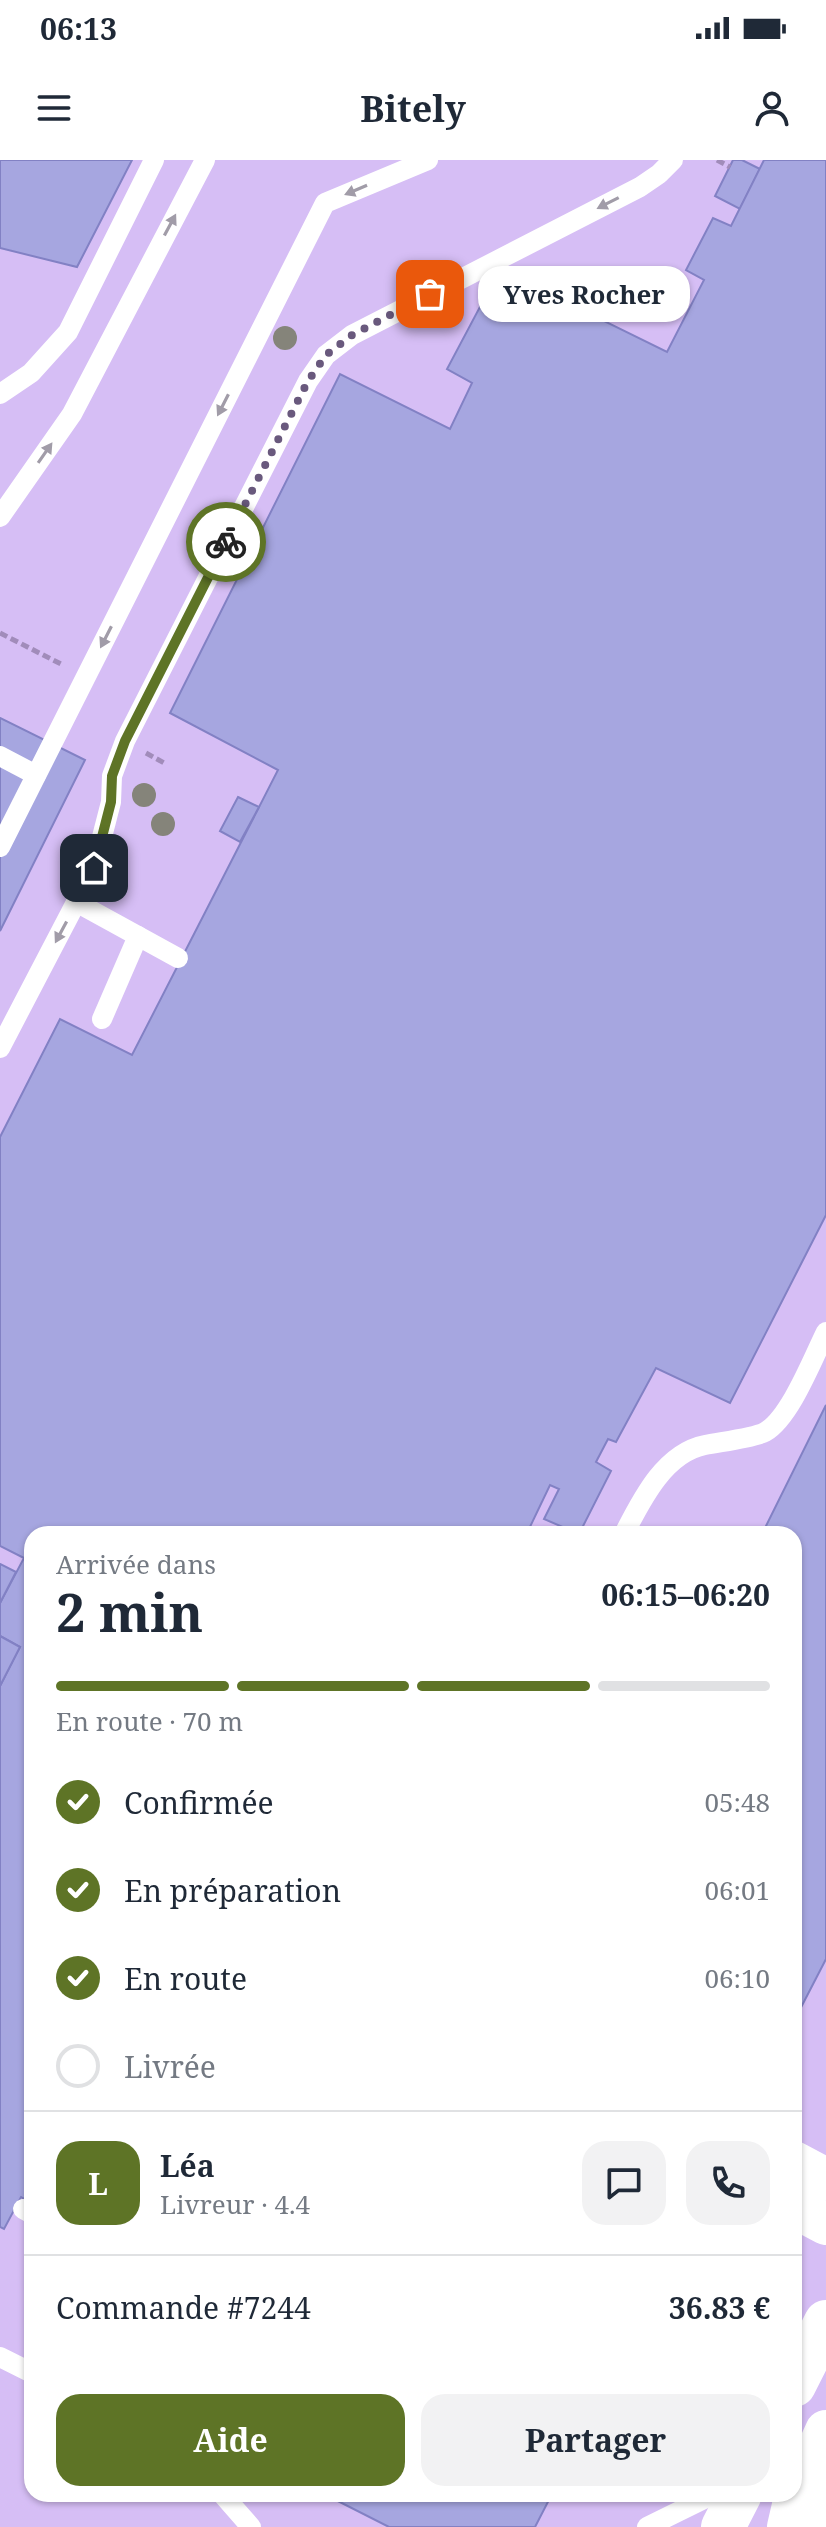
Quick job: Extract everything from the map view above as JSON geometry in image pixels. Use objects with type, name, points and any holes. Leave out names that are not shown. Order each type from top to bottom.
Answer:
[{"type":"main road","points":[[802,2369],[826,2322]]},
{"type":"main road","points":[[812,2527],[826,2499]]},
{"type":"main road","points":[[723,2527],[736,2502]]},
{"type":"street","points":[[802,2166],[826,2179]]},
{"type":"street","points":[[802,2211],[826,2224]]},
{"type":"street","points":[[802,2484],[826,2431]]},
{"type":"street","points":[[788,2527],[794,2502]]},
{"type":"lane","points":[[0,394],[31,373],[68,332],[154,160]]},
{"type":"lane","points":[[0,517],[72,414],[205,160]]},
{"type":"lane","points":[[0,847],[325,203],[428,160]]},
{"type":"lane","points":[[0,1048],[94,868],[111,802],[112,776],[125,741],[308,381],[326,355],[352,335],[640,187],[673,160]]},
{"type":"lane","points":[[0,756],[36,775]]},
{"type":"lane","points":[[76,902],[178,958]]},
{"type":"lane","points":[[102,1019],[138,936]]},
{"type":"lane","points":[[628,1526],[646,1491],[675,1460],[697,1446],[765,1432],[785,1414],[826,1332]]},
{"type":"lane","points":[[0,2357],[24,2369]]},
{"type":"lane","points":[[229,2502],[251,2527]]},
{"type":"lane","points":[[647,2527],[698,2502]]},
{"type":"path","points":[[717,160],[730,167]]},
{"type":"path","points":[[0,633],[76,671]]},
{"type":"building","points":[[0,160],[132,160],[77,267],[0,248]]},
{"type":"building","points":[[733,160],[742,160],[760,169],[740,209],[715,196]]},
{"type":"building","points":[[764,160],[826,160],[826,1215],[730,1403],[656,1368],[616,1442],[608,1439],[596,1462],[611,1471],[583,1526],[560,1526],[544,1519],[559,1489],[550,1485],[530,1526],[24,1526],[24,1558],[0,1546],[0,1137],[60,1019],[132,1055],[278,770],[170,713],[340,374],[450,429],[472,383],[447,369],[482,303],[507,316],[523,281],[667,352],[704,280],[686,270],[713,218],[731,226]]},
{"type":"building","points":[[0,718],[85,760],[0,931]]},
{"type":"building","points":[[238,797],[259,807],[240,842],[220,831]]},
{"type":"building","points":[[826,1405],[826,1959],[802,2006],[802,1526],[766,1526]]},
{"type":"building","points":[[24,1558],[24,2199],[21,2197],[4,2229],[0,2227],[0,1686],[20,1647],[0,1636],[0,1603]]},
{"type":"building","points":[[0,1564],[16,1572],[0,1603]]},
{"type":"building","points":[[0,1636],[20,1647],[0,1686]]},
{"type":"building","points":[[340,2502],[548,2502],[535,2527],[389,2527]]},
{"type":"way so far","points":[[226,542],[308,381],[326,355],[352,335],[430,294]]},
{"type":"place","name":"Yves Rocher","points":[[430,294]]},
{"type":"route","points":[[94,868],[111,802],[112,776],[125,741],[226,542]]}]
